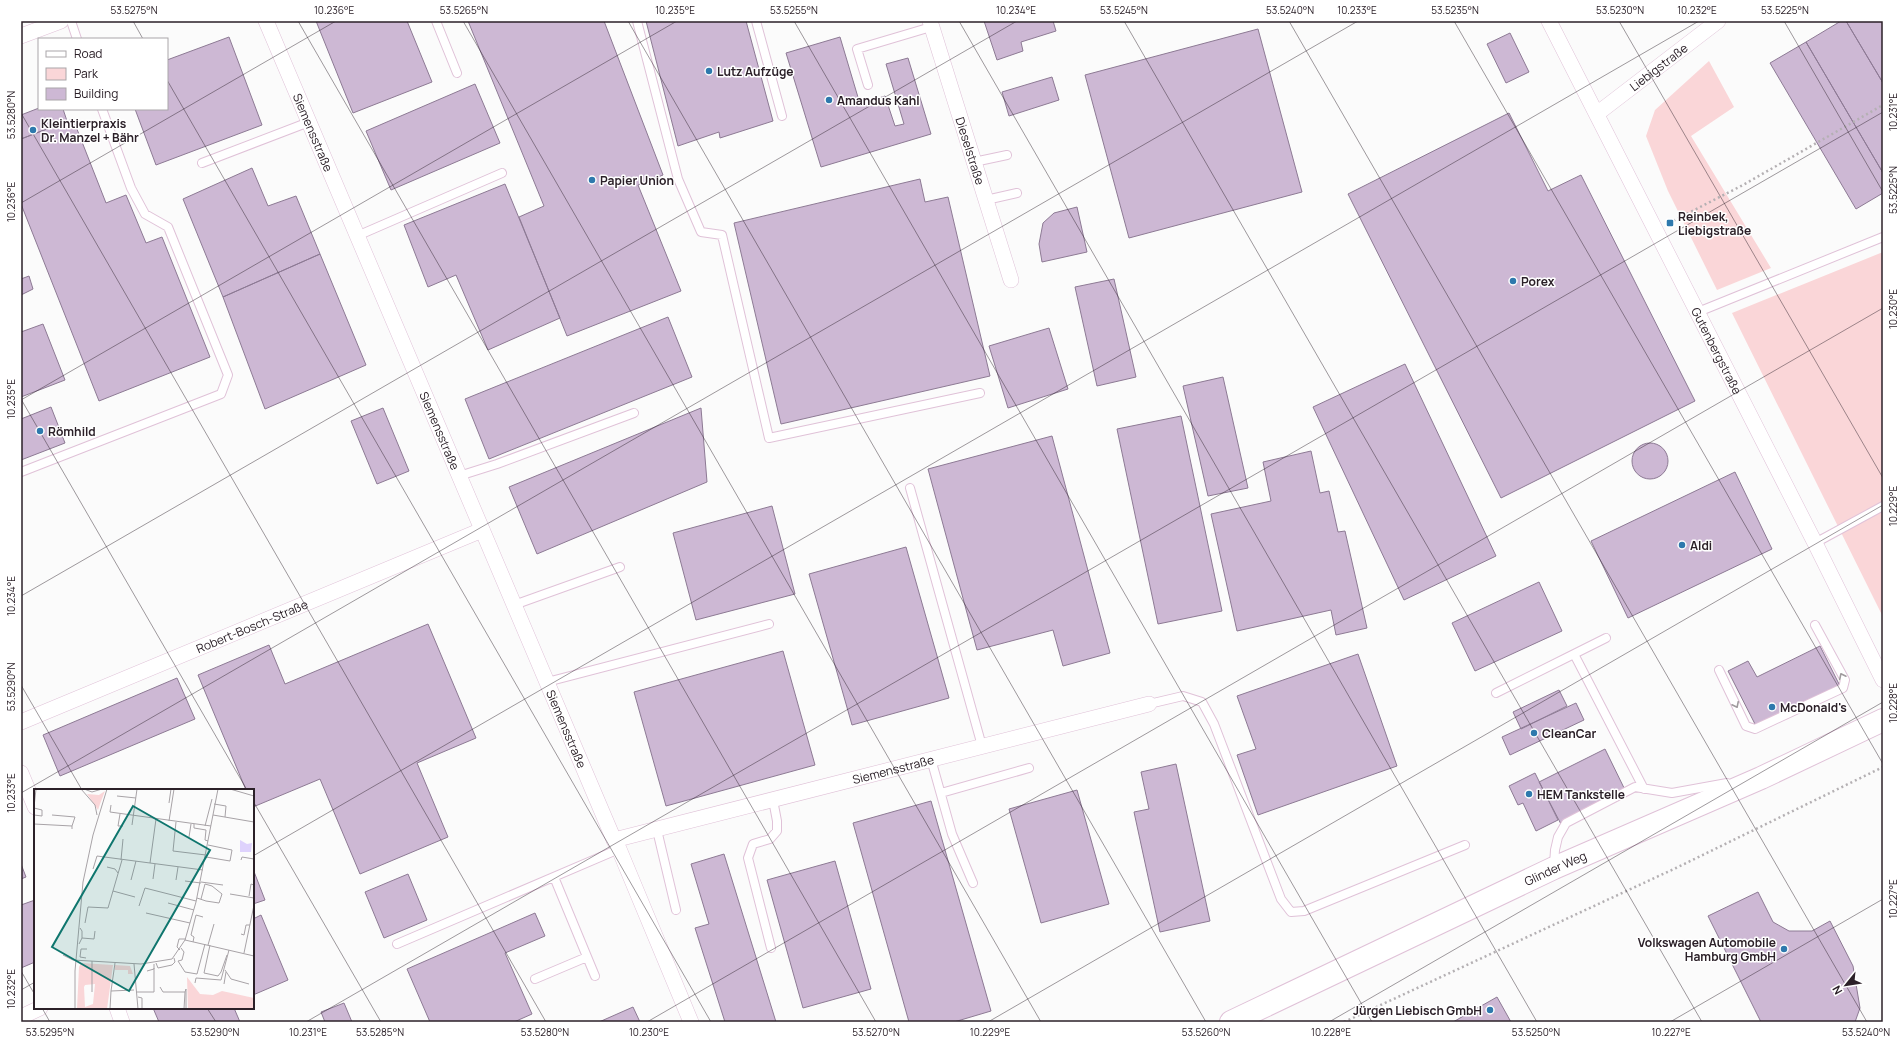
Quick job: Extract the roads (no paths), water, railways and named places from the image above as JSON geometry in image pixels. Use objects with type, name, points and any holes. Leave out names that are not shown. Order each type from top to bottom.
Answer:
[{"type":"main road","name":"Glinder Weg","points":[[1231,1022],[1554,868],[1761,778],[1883,720]]},
{"type":"street","points":[[21,36],[61,21]]},
{"type":"street","name":"Siemensstraße","points":[[266,21],[691,1022]]},
{"type":"street","name":"Gutenbergstraße","points":[[1550,21],[1598,113],[1883,680]]},
{"type":"street","name":"Liebigstraße","points":[[1598,113],[1718,21]]},
{"type":"street","name":"Dieselstraße","points":[[931,24],[1011,280]]},
{"type":"street","name":"Robert-Bosch-Straße","points":[[21,722],[482,530]]},
{"type":"street","name":"Siemensstraße","points":[[617,845],[657,830],[1149,704]]},
{"type":"street","points":[[21,773],[34,805]]},
{"type":"street","points":[[21,1016],[38,1009]]},
{"type":"street","points":[[117,1009],[122,1022]]},
{"type":"lane","points":[[71,21],[77,38]]},
{"type":"lane","points":[[436,21],[457,73]]},
{"type":"lane","points":[[637,21],[678,179],[701,232],[722,235],[768,438],[980,393]]},
{"type":"lane","points":[[756,21],[782,116]]},
{"type":"lane","points":[[868,85],[857,49],[931,24]]},
{"type":"lane","points":[[21,472],[221,394],[228,375],[168,227],[145,214],[131,188],[102,110]]},
{"type":"lane","points":[[202,163],[309,122]]},
{"type":"lane","points":[[974,162],[1007,155]]},
{"type":"lane","points":[[357,236],[502,173]]},
{"type":"lane","points":[[986,200],[1017,193]]},
{"type":"lane","points":[[1698,312],[1883,237]]},
{"type":"lane","points":[[459,476],[497,464],[634,413]]},
{"type":"lane","points":[[910,488],[982,746]]},
{"type":"lane","points":[[1815,543],[1883,506]]},
{"type":"lane","points":[[514,605],[620,567]]},
{"type":"lane","points":[[547,682],[769,624]]},
{"type":"lane","points":[[1719,670],[1746,726],[1755,729],[1844,688],[1845,680],[1815,625]]},
{"type":"lane","points":[[1496,693],[1606,638]]},
{"type":"lane","points":[[1574,654],[1644,788]]},
{"type":"lane","points":[[1149,704],[1183,696],[1202,702],[1214,724],[1281,899],[1291,912],[1304,911],[1465,845]]},
{"type":"lane","points":[[932,759],[952,834],[973,883]]},
{"type":"lane","points":[[941,793],[1029,768]]},
{"type":"lane","points":[[1554,868],[1555,850],[1558,837],[1566,823],[1635,787],[1672,794],[1761,778]]},
{"type":"lane","points":[[771,948],[748,858],[753,844],[770,839],[777,831],[777,821],[773,800]]},
{"type":"lane","points":[[657,830],[676,910]]},
{"type":"lane","points":[[397,944],[554,877],[617,845]]},
{"type":"lane","points":[[554,877],[595,976]]},
{"type":"lane","points":[[535,979],[587,957]]},
{"type":"place","name":"Lutz Aufzüge","points":[[709,71]]},
{"type":"place","name":"Amandus Kahl","points":[[829,100]]},
{"type":"place","name":"Kleintierpraxis Dr. Manzel + Bähr","points":[[33,130]]},
{"type":"place","name":"Papier Union","points":[[592,180]]},
{"type":"place","name":"Reinbek, Liebigstraße","points":[[1670,223]]},
{"type":"place","name":"Porex","points":[[1513,281]]},
{"type":"place","name":"Römhild","points":[[40,431]]},
{"type":"place","name":"Aldi","points":[[1682,545]]},
{"type":"place","name":"McDonald's","points":[[1772,707]]},
{"type":"place","name":"CleanCar","points":[[1534,733]]},
{"type":"place","name":"HEM Tankstelle","points":[[1529,794]]},
{"type":"place","name":"Volkswagen Automobile Hamburg GmbH","points":[[1784,949]]},
{"type":"place","name":"Jürgen Liebisch GmbH","points":[[1490,1010]]}]
